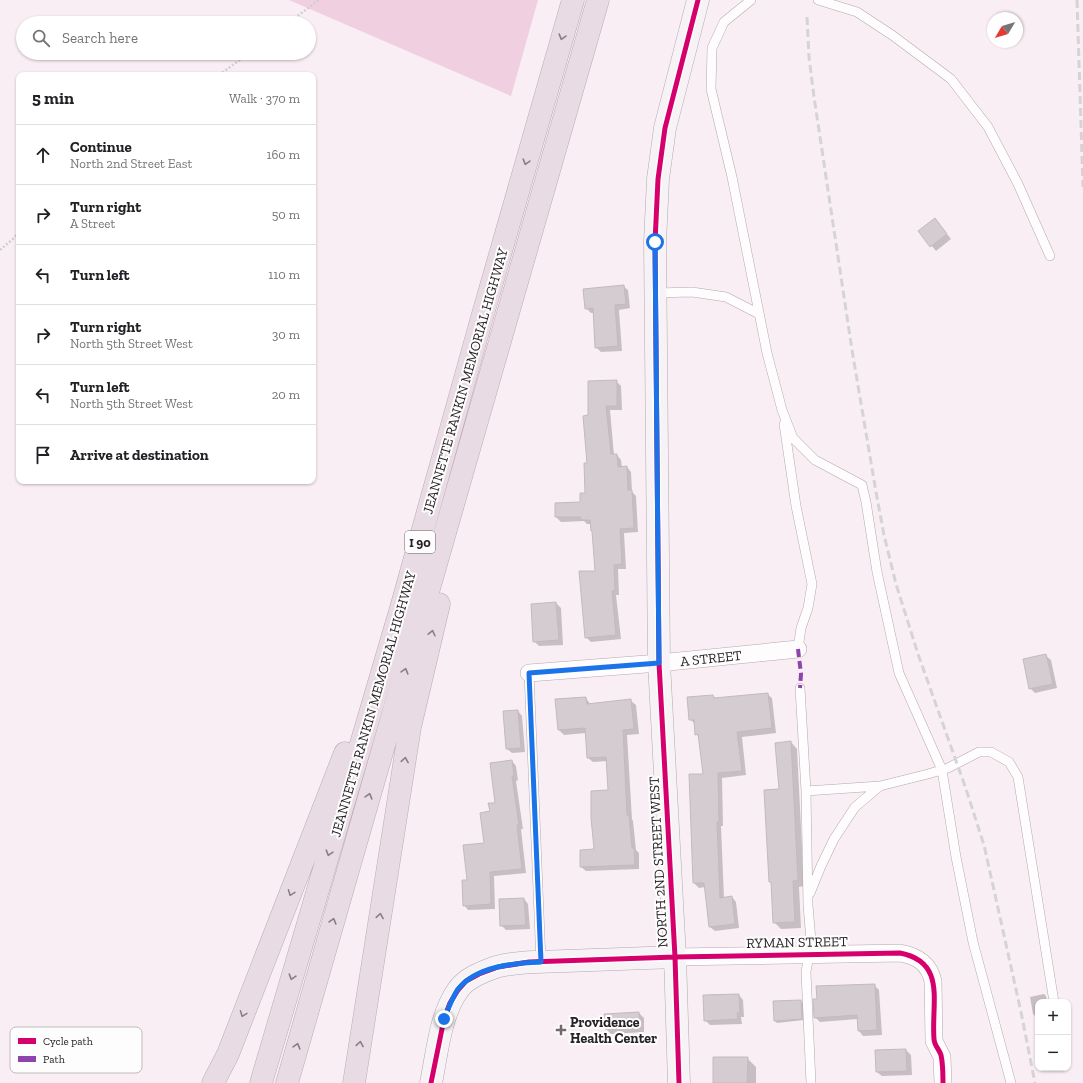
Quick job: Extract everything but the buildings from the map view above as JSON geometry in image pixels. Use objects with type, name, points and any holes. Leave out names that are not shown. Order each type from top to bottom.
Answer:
[{"type":"highway","name":"JEANNETTE RANKIN MEMORIAL HIGHWAY","points":[[260,1083],[401,608],[573,0]]},
{"type":"highway","name":"JEANNETTE RANKIN MEMORIAL HIGHWAY","points":[[287,1083],[598,0]]},
{"type":"highway","points":[[354,1083],[410,727],[504,329]]},
{"type":"highway","points":[[214,1083],[228,1054],[401,608]]},
{"type":"street","name":"NORTH 2ND STREET WEST","points":[[679,1083],[675,957],[659,663],[655,242],[658,179],[665,128],[698,0]]},
{"type":"street","name":"A STREET","points":[[529,673],[659,663],[798,649]]},
{"type":"street","name":"RYMAN STREET","points":[[675,957],[900,953],[919,959],[926,965],[931,973],[933,981],[934,1041],[942,1057],[943,1083]]},
{"type":"street","points":[[431,1083],[444,1019],[450,1003],[466,981],[479,974],[498,967],[541,962],[675,957]]},
{"type":"lane","points":[[751,0],[724,22],[712,48],[711,89],[732,177],[767,353],[782,410],[796,506],[812,584],[808,608],[801,628],[798,649]]},
{"type":"lane","points":[[818,0],[857,12],[892,34],[951,79],[988,127],[1018,184],[1050,256]]},
{"type":"lane","points":[[656,293],[692,292],[726,297],[759,314]]},
{"type":"lane","points":[[782,410],[793,438],[815,460],[862,485],[899,673],[942,770],[956,857],[973,942],[1011,1083]]},
{"type":"lane","points":[[529,673],[541,962]]},
{"type":"lane","points":[[800,688],[806,791],[808,905],[811,940],[806,972],[811,1083]]},
{"type":"lane","points":[[806,791],[880,786],[942,770],[979,752],[991,752],[1009,762],[1018,776],[1054,999]]},
{"type":"lane","points":[[808,905],[811,890],[834,839],[855,808],[880,786]]},
{"type":"path","points":[[297,16],[319,0]]},
{"type":"path","points":[[223,72],[241,60]]},
{"type":"path","points":[[0,250],[16,236]]},
{"type":"shaded area","points":[[289,0],[538,0],[511,96]]},
{"type":"railway","points":[[1077,0],[1083,187]]},
{"type":"railway","points":[[807,17],[809,57],[814,97],[852,350],[884,535],[896,584],[918,654],[966,789],[984,845],[1035,1083]]},
{"type":"marked path","points":[[798,649],[801,674],[800,688]]},
{"type":"cycle path","points":[[679,1083],[675,957],[659,663],[655,242],[658,179],[665,128],[698,0]]},
{"type":"cycle path","points":[[431,1083],[444,1019],[450,1003],[466,981],[479,974],[498,967],[529,962],[675,957],[900,953],[915,958],[925,965],[931,975],[934,986],[934,1041],[941,1055],[943,1065],[943,1083]]},
{"type":"place","name":"Providence Health Center","points":[[561,1030]]},
{"type":"route","points":[[444,1019],[450,1003],[466,981],[479,974],[498,967],[530,962],[541,962],[529,673],[659,663],[655,242]]}]
